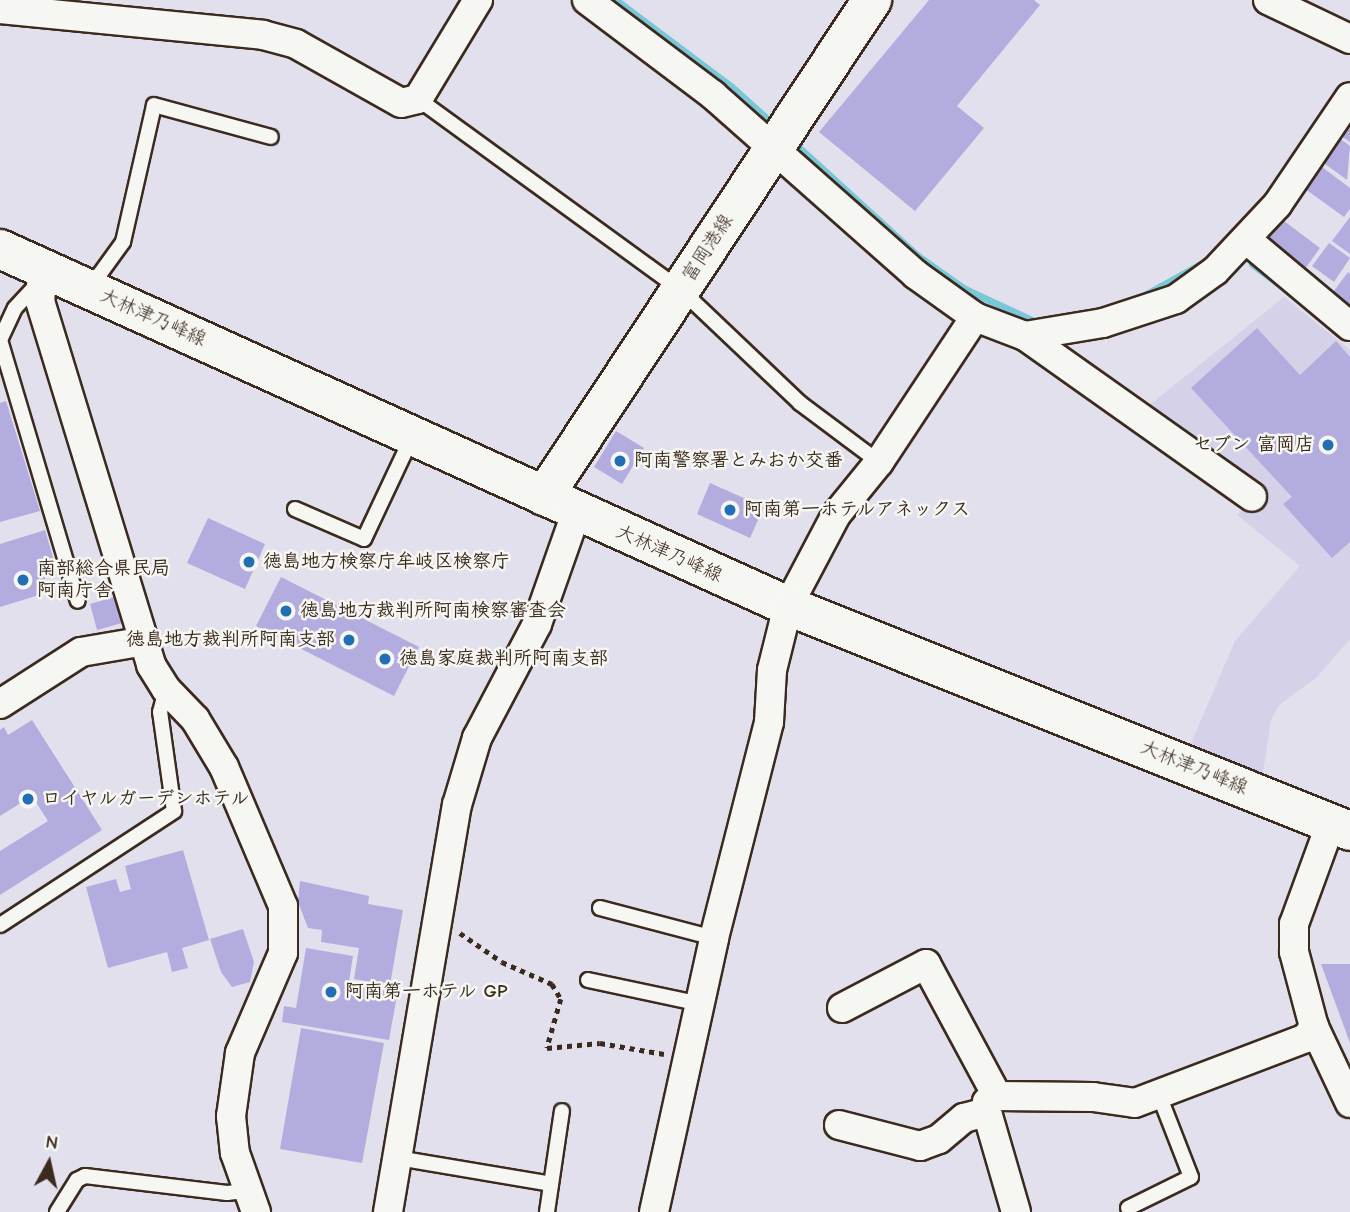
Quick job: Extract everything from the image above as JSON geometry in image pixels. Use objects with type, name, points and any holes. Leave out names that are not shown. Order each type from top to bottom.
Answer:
[{"type":"main road","name":"富岡港線","points":[[560,505],[681,290],[872,0]]},
{"type":"main road","name":"大林津乃峰線","points":[[0,248],[40,276],[89,289],[560,505],[788,606],[1341,827]]},
{"type":"street","points":[[0,9],[263,35],[296,44],[401,103],[418,99],[478,0]]},
{"type":"street","points":[[587,0],[783,135],[915,274],[975,317],[1025,336],[1252,497]]},
{"type":"street","points":[[1268,0],[1350,39]]},
{"type":"street","points":[[1025,336],[1103,323],[1176,299],[1247,240],[1277,205],[1350,97]]},
{"type":"street","points":[[1247,240],[1350,326]]},
{"type":"street","points":[[40,276],[40,301],[151,665],[166,689],[195,719],[224,767],[283,906],[283,953],[240,1053],[231,1116],[251,1201]]},
{"type":"street","points":[[654,1212],[690,1058],[714,938],[769,722],[772,670],[788,606],[836,515],[878,462],[975,317]]},
{"type":"street","points":[[388,1212],[457,805],[477,738],[537,624],[560,505]]},
{"type":"street","points":[[0,704],[81,652],[145,641]]},
{"type":"street","points":[[1341,827],[1294,924],[1294,952],[1314,1027],[1350,1103]]},
{"type":"street","points":[[842,1008],[926,964],[992,1104],[1016,1212]]},
{"type":"street","points":[[839,1125],[920,1146],[939,1139],[964,1118],[992,1104],[1093,1097],[1126,1103],[1158,1095],[1306,1038],[1314,1027]]},
{"type":"lane","points":[[418,99],[681,290],[800,403],[878,462]]},
{"type":"lane","points":[[89,289],[122,242],[154,105],[271,137]]},
{"type":"lane","points":[[40,276],[15,308],[0,340],[78,601]]},
{"type":"lane","points":[[295,509],[364,539],[412,436]]},
{"type":"lane","points":[[0,925],[174,811],[160,712],[166,689]]},
{"type":"lane","points":[[600,908],[714,938]]},
{"type":"lane","points":[[588,979],[701,1004]]},
{"type":"lane","points":[[1128,1208],[1191,1177],[1158,1095]]},
{"type":"lane","points":[[547,1212],[562,1111]]},
{"type":"lane","points":[[398,1158],[551,1184]]},
{"type":"lane","points":[[57,1212],[77,1180],[85,1176],[227,1193],[251,1201]]},
{"type":"path","points":[[437,916],[502,962],[552,984],[561,999],[547,1048],[600,1044],[690,1058]]},
{"type":"shaded area","points":[[1284,297],[1350,350],[1350,639],[1317,677],[1279,705],[1271,720],[1262,778],[1189,748],[1235,641],[1300,566],[1237,515],[1249,503],[1142,411]]},
{"type":"building","points":[[929,0],[1034,0],[1040,5],[957,106],[984,128],[915,211],[819,132]]},
{"type":"building","points":[[1350,118],[1350,142],[1338,134]]},
{"type":"building","points":[[1338,137],[1350,146],[1347,180],[1321,161]]},
{"type":"building","points":[[1318,164],[1350,188],[1350,209],[1344,217],[1301,186]]},
{"type":"building","points":[[1350,217],[1350,254],[1332,241]]},
{"type":"building","points":[[1280,218],[1320,248],[1302,273],[1262,243]]},
{"type":"building","points":[[1329,243],[1350,258],[1334,282],[1312,266]]},
{"type":"building","points":[[1348,272],[1350,274],[1350,309],[1331,295]]},
{"type":"building","points":[[1257,328],[1300,375],[1336,341],[1350,357],[1350,542],[1332,558],[1283,504],[1292,497],[1191,388]]},
{"type":"building","name":"南部総合県民局 阿南庁舎","points":[[6,401],[40,511],[0,522],[0,403]]},
{"type":"building","points":[[616,431],[644,448],[622,484],[594,467]]},
{"type":"building","name":"阿南第一ホテルアネックス","points":[[710,483],[764,507],[750,538],[697,514]]},
{"type":"building","points":[[208,518],[265,544],[245,589],[187,563]]},
{"type":"building","name":"南部総合県民局 阿南庁舎","points":[[45,530],[55,564],[42,568],[49,592],[0,607],[0,544]]},
{"type":"building","points":[[281,577],[419,647],[394,696],[256,626]]},
{"type":"building","points":[[114,597],[122,623],[97,630],[90,604]]},
{"type":"building","points":[[32,720],[102,830],[0,895],[0,851],[48,821],[32,796],[0,816],[0,730],[4,727],[8,735]]},
{"type":"building","points":[[183,850],[209,940],[182,948],[188,968],[172,972],[167,952],[108,968],[86,887],[116,879],[120,892],[131,889],[125,866]]},
{"type":"building","points":[[300,881],[369,896],[368,904],[403,910],[390,985],[354,979],[359,948],[321,942],[322,930],[308,928],[298,902]]},
{"type":"building","points":[[243,929],[254,962],[250,982],[232,987],[221,972],[210,939]]},
{"type":"building","points":[[306,948],[353,956],[349,982],[398,990],[389,1040],[282,1022],[284,1006],[296,1008]]},
{"type":"building","points":[[1321,964],[1350,964],[1350,1043]]},
{"type":"building","name":"阿南第一ホテル GP","points":[[301,1028],[384,1043],[362,1163],[280,1149]]},
{"type":"waterway","points":[[616,0],[732,87],[775,126]]},
{"type":"waterway","points":[[792,141],[918,256],[965,289],[1036,322]]},
{"type":"waterway","points":[[1139,298],[1208,260]]},
{"type":"waterway","points":[[1252,264],[1281,286]]},
{"type":"place","name":"セブン 富岡店","points":[[1328,445]]},
{"type":"place","name":"阿南警察署とみおか交番","points":[[620,461]]},
{"type":"place","name":"阿南第一ホテルアネックス","points":[[730,510]]},
{"type":"place","name":"徳島地方検察庁牟岐区検察庁","points":[[249,562]]},
{"type":"place","name":"南部総合県民局 阿南庁舎","points":[[23,580]]},
{"type":"place","name":"徳島地方裁判所阿南検察審査会","points":[[286,611]]},
{"type":"place","name":"徳島地方裁判所阿南支部","points":[[349,640]]},
{"type":"place","name":"徳島家庭裁判所阿南支部","points":[[385,659]]},
{"type":"place","name":"ロイヤルガーデンホテル","points":[[28,799]]},
{"type":"place","name":"阿南第一ホテル GP","points":[[331,992]]}]
